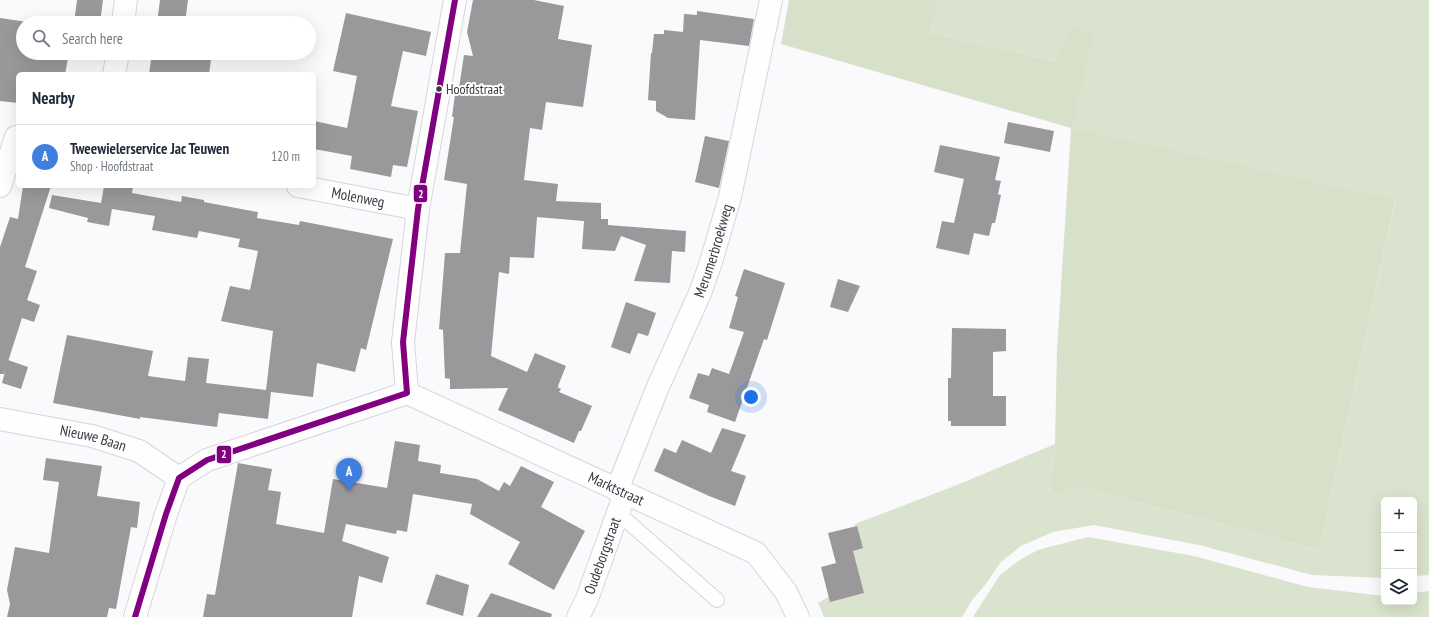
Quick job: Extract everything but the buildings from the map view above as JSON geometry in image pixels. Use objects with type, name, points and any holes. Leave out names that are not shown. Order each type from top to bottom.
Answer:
[{"type":"street","points":[[124,16],[126,0]]},
{"type":"street","points":[[135,617],[166,514],[179,478],[207,460],[407,393],[403,342],[418,209],[455,0]]},
{"type":"street","name":"Merumerbroekweg","points":[[620,499],[657,389],[700,293],[711,262],[730,197],[771,0]]},
{"type":"street","points":[[114,72],[117,60]]},
{"type":"street","points":[[0,186],[11,136]]},
{"type":"street","name":"Molenweg","points":[[308,188],[418,209]]},
{"type":"street","name":"Marktstraat","points":[[407,393],[620,499],[756,553],[786,592],[798,617]]},
{"type":"street","name":"Nieuwe Baan","points":[[0,419],[92,436],[139,451],[179,478]]},
{"type":"street","name":"Oudeborgstraat","points":[[578,617],[587,599],[620,499]]},
{"type":"lane","points":[[620,499],[717,600]]},
{"type":"green space","points":[[789,0],[939,0],[930,33],[1055,61],[1071,26],[1093,34],[1072,128],[1395,200],[1319,550],[1081,487],[1050,495],[1055,444],[1057,350],[1071,128],[781,44]]},
{"type":"green space","points":[[939,0],[1429,0],[1429,575],[1417,576],[1417,497],[1381,497],[1381,578],[1312,575],[1199,545],[1094,525],[1053,532],[1021,546],[1001,562],[985,585],[972,600],[962,617],[824,617],[818,603],[841,590],[853,547],[855,524],[957,485],[1055,444],[1050,495],[1081,487],[1319,550],[1395,201],[1071,128],[1071,26],[1055,61],[930,33]]},
{"type":"green space","points":[[1088,537],[1194,556],[1308,587],[1381,596],[1381,605],[1417,605],[1417,593],[1429,591],[1429,617],[973,617],[1000,575],[1021,559],[1038,550]]},
{"type":"transit line","name":"2","points":[[135,617],[166,514],[179,478],[207,460],[407,393],[403,342],[418,209],[455,0]]},
{"type":"place","name":"Hoofdstraat","points":[[439,89]]},
{"type":"place","name":"Tweewielerservice Jac Teuwen","points":[[349,491]]}]
